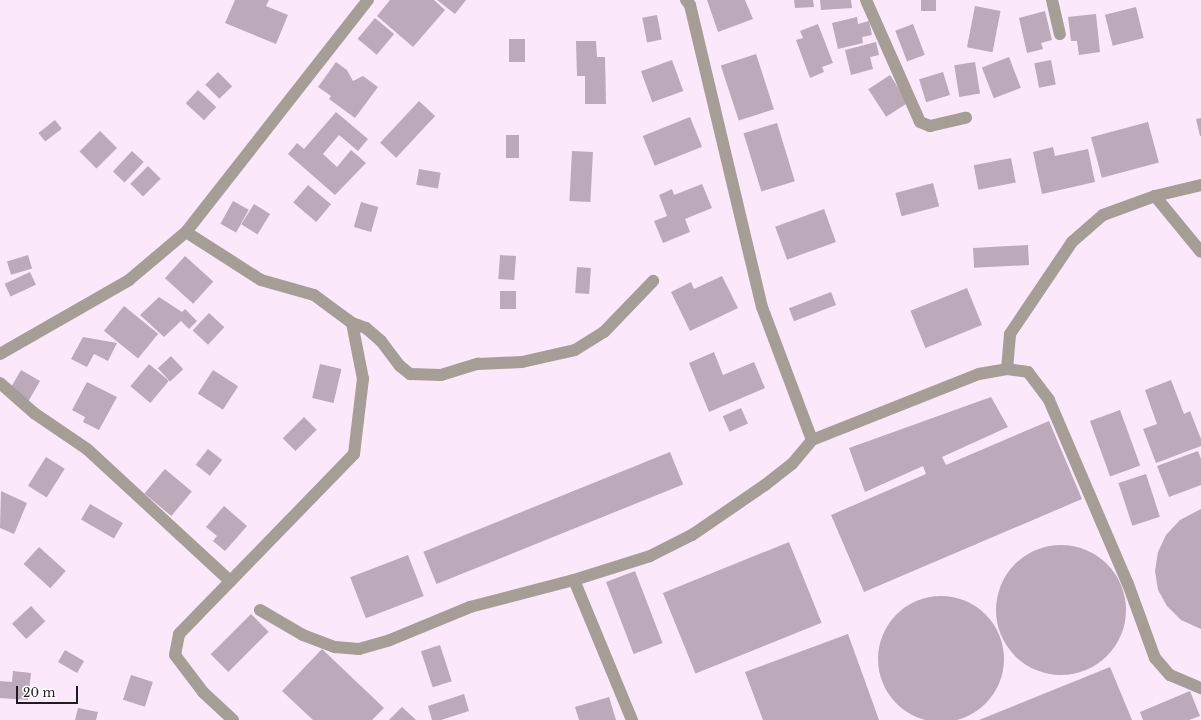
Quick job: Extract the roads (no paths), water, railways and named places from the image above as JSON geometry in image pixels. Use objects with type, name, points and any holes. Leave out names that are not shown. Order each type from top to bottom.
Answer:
[{"type":"street","points":[[0,354],[129,280],[186,232],[368,0]]},
{"type":"street","points":[[686,0],[690,5],[762,307],[812,440]]},
{"type":"street","points":[[866,0],[920,122],[930,126],[966,118]]},
{"type":"street","points":[[1052,0],[1060,34]]},
{"type":"street","points":[[1007,369],[1010,334],[1072,242],[1103,215],[1155,196],[1201,185]]},
{"type":"street","points":[[1155,196],[1201,252]]},
{"type":"street","points":[[186,232],[261,280],[314,295],[352,322],[366,328],[381,341],[400,366],[410,374],[441,375],[478,364],[522,362],[576,350],[604,332],[653,281]]},
{"type":"street","points":[[233,720],[203,692],[176,655],[179,634],[354,454],[363,379],[352,322]]},
{"type":"street","points":[[260,610],[303,635],[335,647],[359,649],[390,640],[470,606],[574,580],[650,556],[692,535],[792,464],[812,440],[979,374],[1007,369],[1028,372],[1049,400],[1128,584],[1155,658],[1170,676],[1201,688]]},
{"type":"street","points":[[0,383],[34,413],[87,449],[230,581]]},
{"type":"street","points":[[574,580],[632,720]]}]
